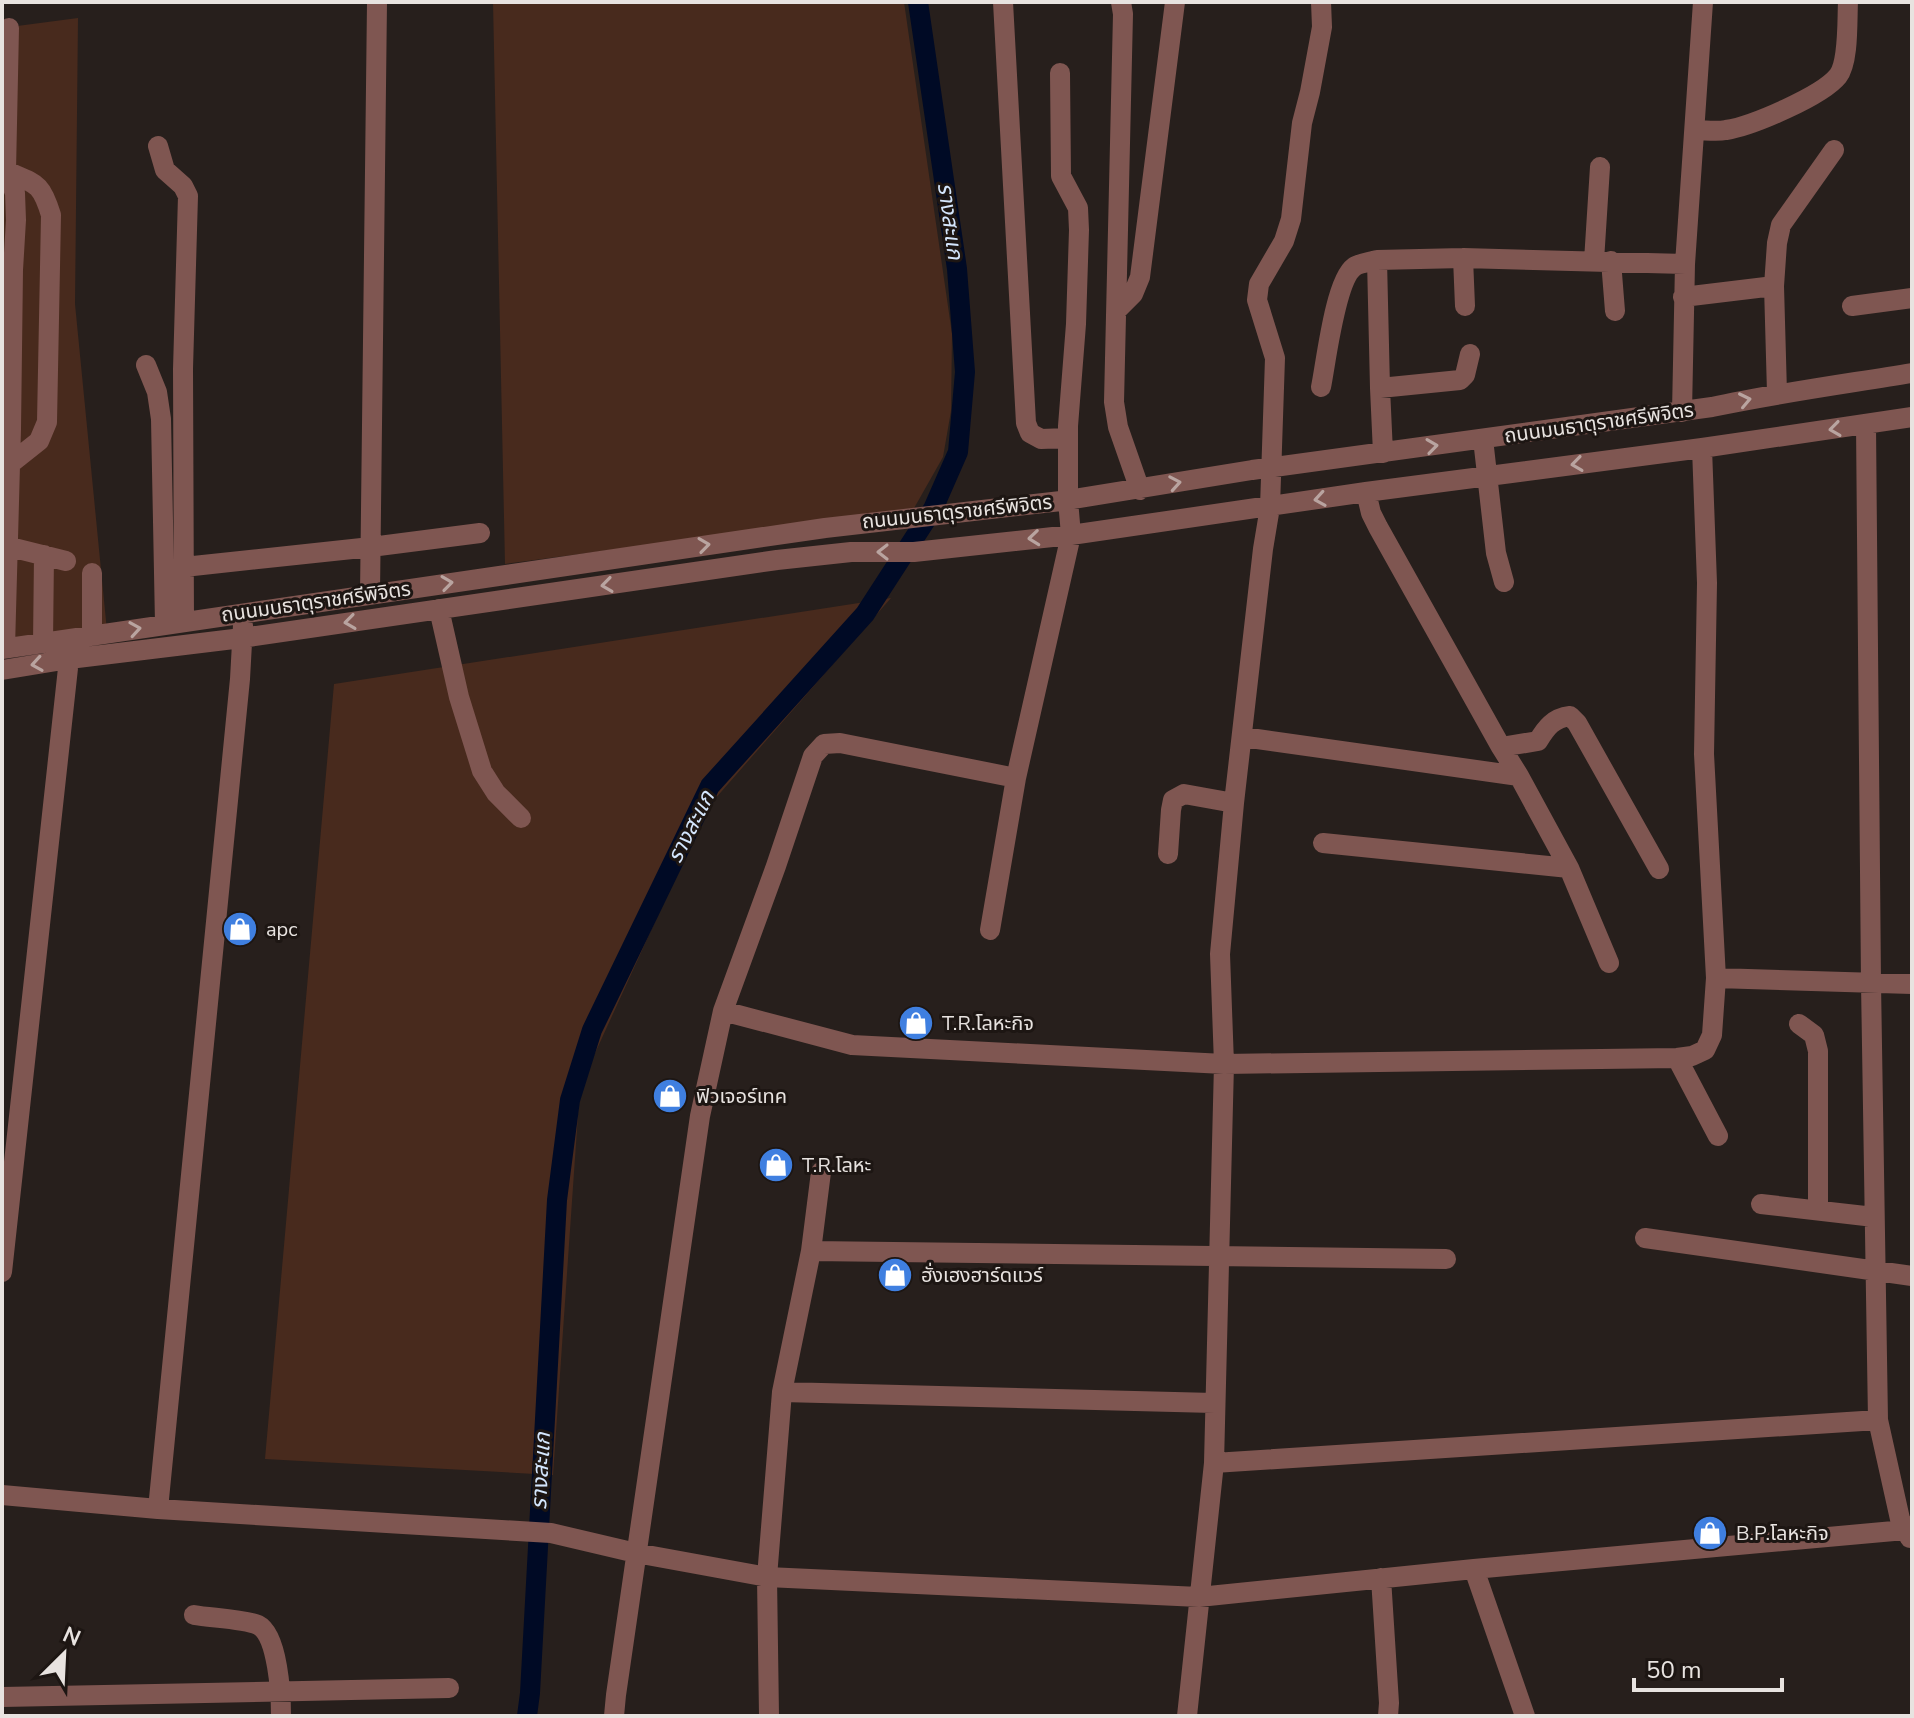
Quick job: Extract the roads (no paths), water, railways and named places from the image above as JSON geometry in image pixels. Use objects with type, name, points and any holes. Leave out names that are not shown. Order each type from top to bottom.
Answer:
[{"type":"street","points":[[370,594],[377,2]]},
{"type":"street","points":[[1003,2],[1026,423],[1030,433],[1041,439],[1068,438]]},
{"type":"street","points":[[1121,2],[1114,402],[1118,427],[1140,490]]},
{"type":"street","points":[[1117,310],[1133,294],[1140,277],[1175,2]]},
{"type":"street","points":[[1187,1716],[1214,1463],[1224,1064],[1220,954],[1234,803],[1270,507],[1275,358],[1257,300],[1259,284],[1284,241],[1291,219],[1302,123],[1322,27],[1321,2]]},
{"type":"street","points":[[1682,412],[1683,297],[1703,2]]},
{"type":"street","points":[[1695,130],[1723,131],[1777,113],[1807,99],[1838,76],[1844,62],[1848,2]]},
{"type":"street","points":[[4,648],[10,464],[7,269],[9,219],[15,193],[4,171],[9,28]]},
{"type":"street","points":[[990,930],[1016,778],[1071,535],[1068,438],[1079,230],[1078,208],[1061,176],[1060,73]]},
{"type":"street","points":[[158,146],[168,174],[183,186],[188,196],[183,369],[184,567],[174,623]]},
{"type":"street","points":[[1777,393],[1774,286],[1781,225],[1834,150]]},
{"type":"street","points":[[1600,167],[1603,261],[1615,311]]},
{"type":"street","points":[[4,171],[41,189],[51,215],[47,422],[39,441],[10,464]]},
{"type":"street","points":[[1321,387],[1337,300],[1345,279],[1354,267],[1377,260],[1463,258],[1685,264]]},
{"type":"street","points":[[1463,258],[1465,306]]},
{"type":"street","points":[[1377,260],[1383,453]]},
{"type":"street","points":[[1683,297],[1774,286]]},
{"type":"street","points":[[1852,306],[1912,298]]},
{"type":"street","points":[[1380,388],[1460,380],[1465,375],[1470,354]]},
{"type":"street","points":[[146,365],[157,392],[161,419],[174,623]]},
{"type":"street","name":"ถนนมนธาตุราชศรีพิจิตร","points":[[4,648],[825,528],[1068,500],[1271,468],[1682,412],[1777,393],[1912,373]]},
{"type":"street","name":"ถนนมนธาตุราชศรีพิจิตร","points":[[2,670],[829,554],[914,552],[1071,535],[1912,417]]},
{"type":"street","points":[[2,1495],[158,1509],[551,1533],[636,1553],[767,1577],[1199,1597],[1907,1525],[1878,1420],[1866,424]]},
{"type":"street","points":[[1483,439],[1492,529],[1504,582]]},
{"type":"street","points":[[723,1011],[852,1045],[1224,1064],[1677,1058],[1705,1050],[1712,1035],[1716,978],[1704,754],[1707,583],[1702,448]]},
{"type":"street","points":[[1366,492],[1378,527],[1569,868],[1609,963]]},
{"type":"street","points":[[953,512],[959,546]]},
{"type":"street","points":[[825,528],[829,554]]},
{"type":"street","points":[[184,567],[480,533]]},
{"type":"street","points":[[5,545],[66,561]]},
{"type":"street","points":[[43,643],[44,555]]},
{"type":"street","points":[[92,573],[92,636]]},
{"type":"street","points":[[439,609],[459,697],[482,771],[496,793],[521,818]]},
{"type":"street","points":[[158,1509],[244,614]]},
{"type":"street","points":[[2,1272],[69,659]]},
{"type":"street","points":[[1501,747],[1538,741],[1549,725],[1560,717],[1570,716],[1577,723],[1659,869]]},
{"type":"street","points":[[1243,737],[1519,776]]},
{"type":"street","points":[[614,1716],[700,1116],[723,1011],[813,756],[824,744],[840,743],[1016,778]]},
{"type":"street","points":[[1168,854],[1173,800],[1184,794],[1234,803]]},
{"type":"street","points":[[1323,843],[1569,868]]},
{"type":"street","points":[[1716,978],[1912,984]]},
{"type":"street","points":[[1799,1024],[1814,1035],[1818,1051],[1818,1210]]},
{"type":"street","points":[[1677,1058],[1718,1136]]},
{"type":"street","points":[[769,1716],[767,1577],[782,1392],[811,1251],[821,1172]]},
{"type":"street","points":[[1761,1204],[1874,1217]]},
{"type":"street","points":[[1645,1238],[1912,1276]]},
{"type":"street","points":[[811,1251],[1446,1259]]},
{"type":"street","points":[[782,1392],[1214,1403]]},
{"type":"street","points":[[1214,1463],[1878,1420]]},
{"type":"street","points":[[1474,1569],[1525,1716]]},
{"type":"street","points":[[1381,1578],[1388,1716]]},
{"type":"street","points":[[194,1615],[255,1624],[265,1630],[271,1642],[281,1692],[281,1716]]},
{"type":"street","points":[[2,1697],[449,1688]]},
{"type":"waterway","name":"รางสะแก","points":[[527,1716],[557,1200],[570,1100],[592,1030],[710,786],[865,614],[933,509],[958,452],[965,372],[957,269],[918,2]]},
{"type":"place","name":"apc","points":[[240,929]]},
{"type":"place","name":"T.R.โลหะกิจ","points":[[916,1023]]},
{"type":"place","name":"ฟิวเจอร์เทค","points":[[670,1096]]},
{"type":"place","name":"T.R.โลหะ","points":[[776,1165]]},
{"type":"place","name":"ฮั่งเฮงฮาร์ดแวร์","points":[[895,1275]]},
{"type":"place","name":"B.P.โลหะกิจ","points":[[1710,1533]]}]
